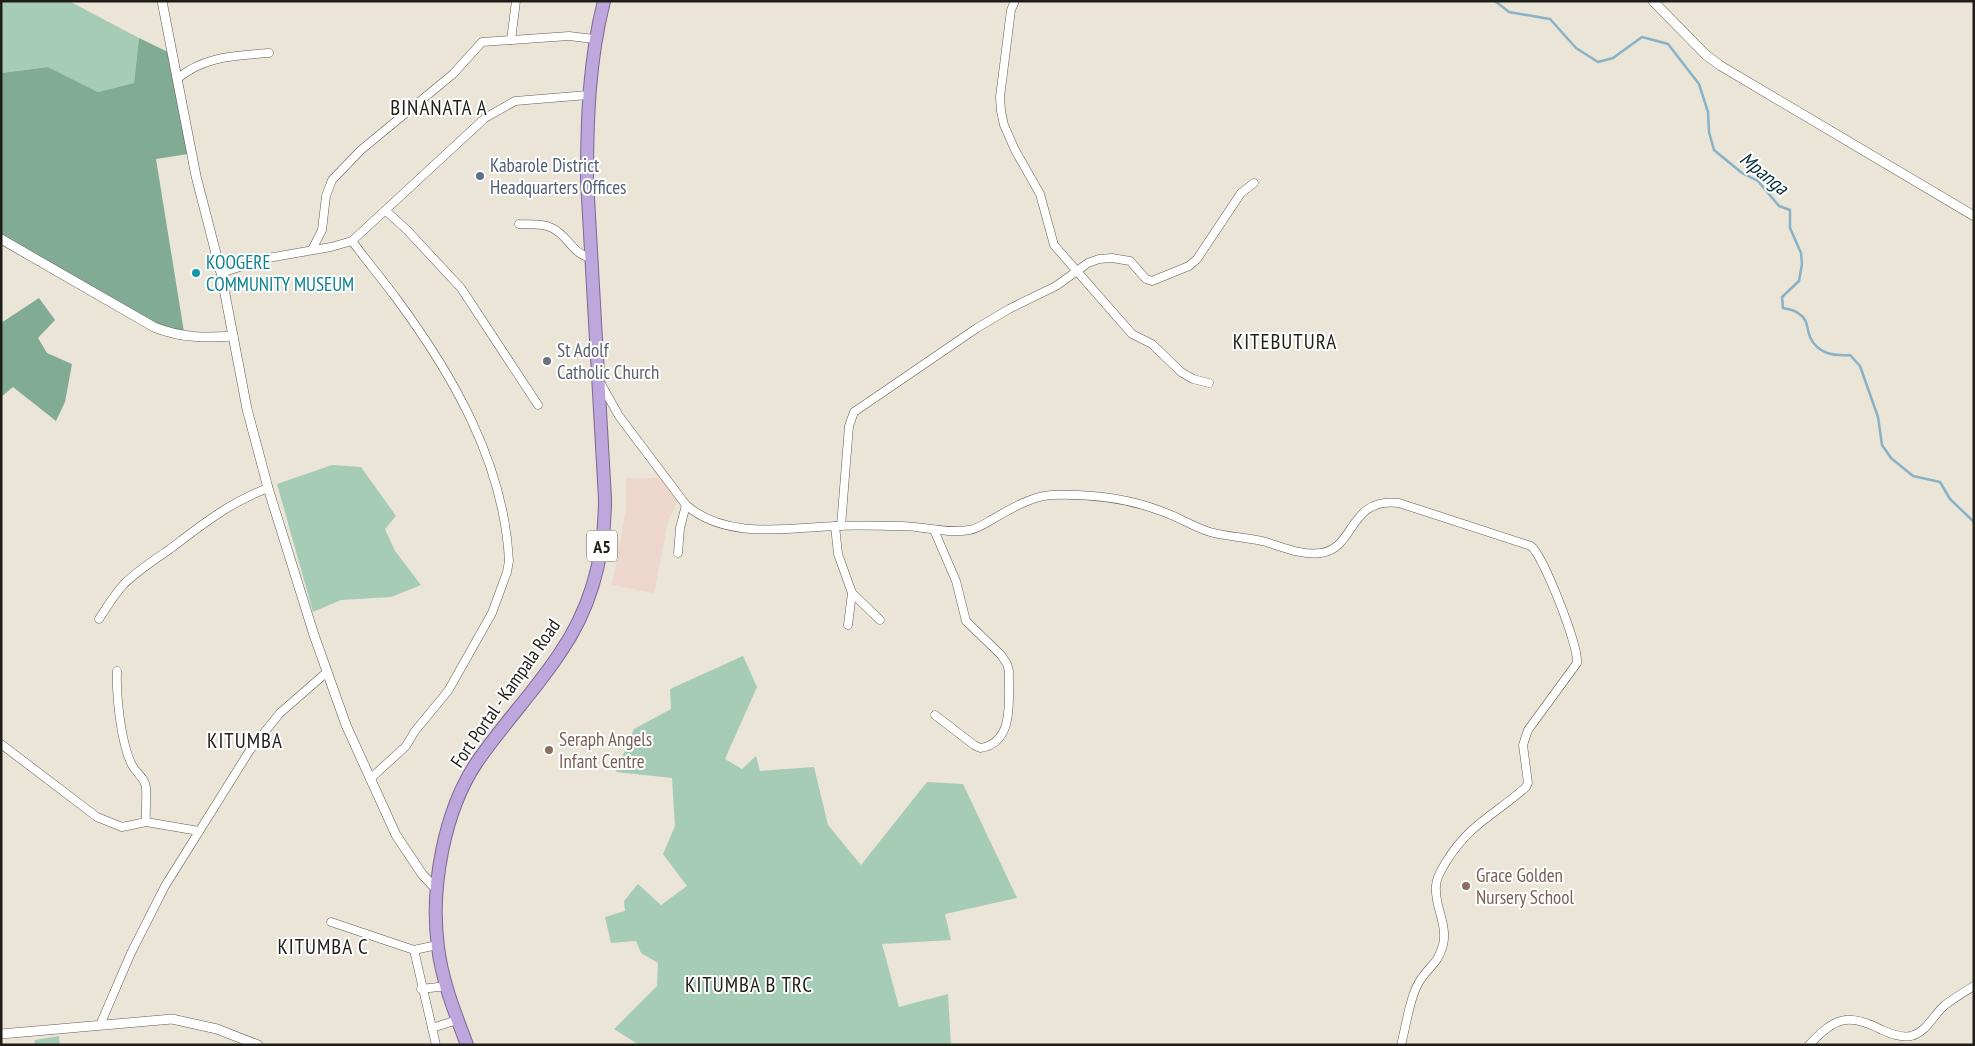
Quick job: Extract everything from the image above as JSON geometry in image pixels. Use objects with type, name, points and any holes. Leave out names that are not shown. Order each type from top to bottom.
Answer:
[{"type":"highway","name":"Fort Portal - Kampala Road","points":[[468,1045],[457,1020],[438,946],[437,890],[444,845],[452,815],[463,786],[478,761],[561,653],[580,618],[594,580],[601,552],[605,519],[593,258],[587,180],[588,95],[594,39],[604,1]]},
{"type":"street","points":[[162,1],[196,176],[221,273],[247,409],[268,488],[327,672],[346,724],[396,835],[422,874],[437,890]]},
{"type":"street","points":[[511,40],[516,1]]},
{"type":"street","points":[[1015,1],[1011,10],[1003,68],[1000,111],[1004,126],[1015,150],[1040,194],[1054,245],[1132,334],[1152,344],[1181,372],[1193,379],[1208,383]]},
{"type":"street","points":[[1653,1],[1706,55],[1721,66],[1974,216]]},
{"type":"street","points":[[312,250],[322,230],[326,196],[332,180],[361,150],[453,74],[482,42],[569,36],[594,39]]},
{"type":"street","points":[[177,79],[192,67],[208,61],[268,53]]},
{"type":"street","points":[[221,273],[268,258],[352,240],[386,211],[485,118],[504,106],[526,99],[588,95]]},
{"type":"street","points":[[880,620],[852,593],[838,554],[838,526],[849,426],[854,412],[977,328],[1009,309],[1056,286],[1075,271],[1099,259],[1112,258],[1130,262],[1146,279],[1152,281],[1189,266],[1197,259],[1241,193],[1254,183]]},
{"type":"street","points":[[386,211],[406,229],[460,288],[538,405]]},
{"type":"street","points":[[519,224],[554,228],[578,254],[593,258]]},
{"type":"street","points":[[1,238],[154,327],[188,337],[234,336]]},
{"type":"street","points":[[352,240],[397,299],[426,342],[476,430],[490,460],[497,484],[509,561],[507,572],[492,613],[448,691],[415,731],[406,746],[370,779]]},
{"type":"street","points":[[598,381],[619,416],[686,505],[721,522],[748,529],[774,530],[838,526],[902,526],[934,530],[970,530],[1008,510],[1042,496],[1086,496],[1138,503],[1211,532],[1262,541],[1290,550],[1322,553],[1340,543],[1351,526],[1370,507],[1387,502],[1399,503],[1454,523],[1524,542],[1537,551],[1563,612],[1576,649],[1577,663],[1528,730],[1523,745],[1528,784],[1469,832],[1453,850],[1442,868],[1436,883],[1436,897],[1443,920],[1444,940],[1439,959],[1420,979],[1401,1045]]},
{"type":"street","points":[[99,619],[113,596],[148,564],[240,499],[268,488]]},
{"type":"street","points":[[678,553],[680,528],[686,505]]},
{"type":"street","points":[[934,530],[956,581],[966,621],[1001,655],[1009,671],[1007,725],[1000,738],[991,746],[980,748],[974,745],[935,715]]},
{"type":"street","points":[[848,625],[852,593]]},
{"type":"street","points":[[118,671],[116,702],[130,759],[146,788],[146,822]]},
{"type":"street","points":[[100,1024],[131,953],[165,886],[199,831],[262,735],[280,713],[327,672]]},
{"type":"street","points":[[1,744],[97,816],[122,827],[146,822],[199,831]]},
{"type":"street","points":[[331,922],[414,950],[438,946]]},
{"type":"street","points":[[414,950],[421,988],[436,1045]]},
{"type":"street","points":[[421,988],[447,986]]},
{"type":"street","points":[[1809,1045],[1829,1025],[1838,1020],[1849,1019],[1860,1020],[1890,1034],[1904,1037],[1913,1036],[1926,1026],[1943,1006],[1974,986]]},
{"type":"street","points":[[1,1034],[154,1020],[185,1021],[217,1029],[258,1045]]},
{"type":"street","points":[[432,1028],[457,1020]]},
{"type":"shaded area","points":[[626,478],[664,478],[679,498],[668,521],[654,593],[612,585],[626,510]]},
{"type":"green space","points":[[1,1],[69,1],[139,38],[134,83],[98,92],[48,67],[1,73]]},
{"type":"green space","points":[[139,38],[168,52],[188,154],[156,159],[184,332],[171,333],[1,235],[1,73],[48,67],[98,92],[134,83]]},
{"type":"green space","points":[[39,298],[55,320],[38,338],[47,353],[72,364],[65,402],[56,421],[13,387],[1,397],[1,323]]},
{"type":"green space","points":[[332,465],[361,467],[396,516],[385,529],[395,551],[421,585],[391,597],[341,600],[313,612],[277,484]]},
{"type":"green space","points":[[743,656],[757,687],[725,759],[742,769],[756,756],[760,771],[814,767],[828,825],[861,865],[927,782],[963,784],[1017,898],[945,914],[951,940],[882,944],[899,1007],[948,994],[951,1045],[639,1045],[614,1029],[657,986],[658,963],[641,953],[636,941],[611,943],[605,917],[625,911],[624,901],[638,884],[661,905],[687,886],[663,854],[675,826],[672,778],[616,772],[634,729],[671,709],[670,689]]},
{"type":"green space","points":[[59,1036],[60,1045],[34,1045],[35,1040]]},
{"type":"waterway","name":"Mpanga","points":[[1495,1],[1509,12],[1550,19],[1576,48],[1598,62],[1613,58],[1642,37],[1668,44],[1699,84],[1708,112],[1709,132],[1714,150],[1742,173],[1758,181],[1779,206],[1790,210],[1790,228],[1801,253],[1802,264],[1799,281],[1782,297],[1783,308],[1795,311],[1804,318],[1810,337],[1817,347],[1827,353],[1850,355],[1860,366],[1878,417],[1882,445],[1891,458],[1913,476],[1940,482],[1950,499],[1974,522]]},
{"type":"place","name":"Kabarole District Headquarters Offices","points":[[480,176]]},
{"type":"place","name":"KOOGERE COMMUNITY MUSEUM","points":[[196,273]]},
{"type":"place","name":"St Adolf Catholic Church","points":[[547,361]]},
{"type":"place","name":"Seraph Angels Infant Centre","points":[[549,750]]},
{"type":"place","name":"Grace Golden Nursery School","points":[[1466,886]]},
{"type":"district","name":"BINANATA A","points":[[439,107]]},
{"type":"district","name":"KITEBUTURA","points":[[1285,341]]},
{"type":"district","name":"KITUMBA","points":[[245,740]]},
{"type":"district","name":"KITUMBA C","points":[[323,946]]},
{"type":"district","name":"KITUMBA B TRC","points":[[749,984]]}]
